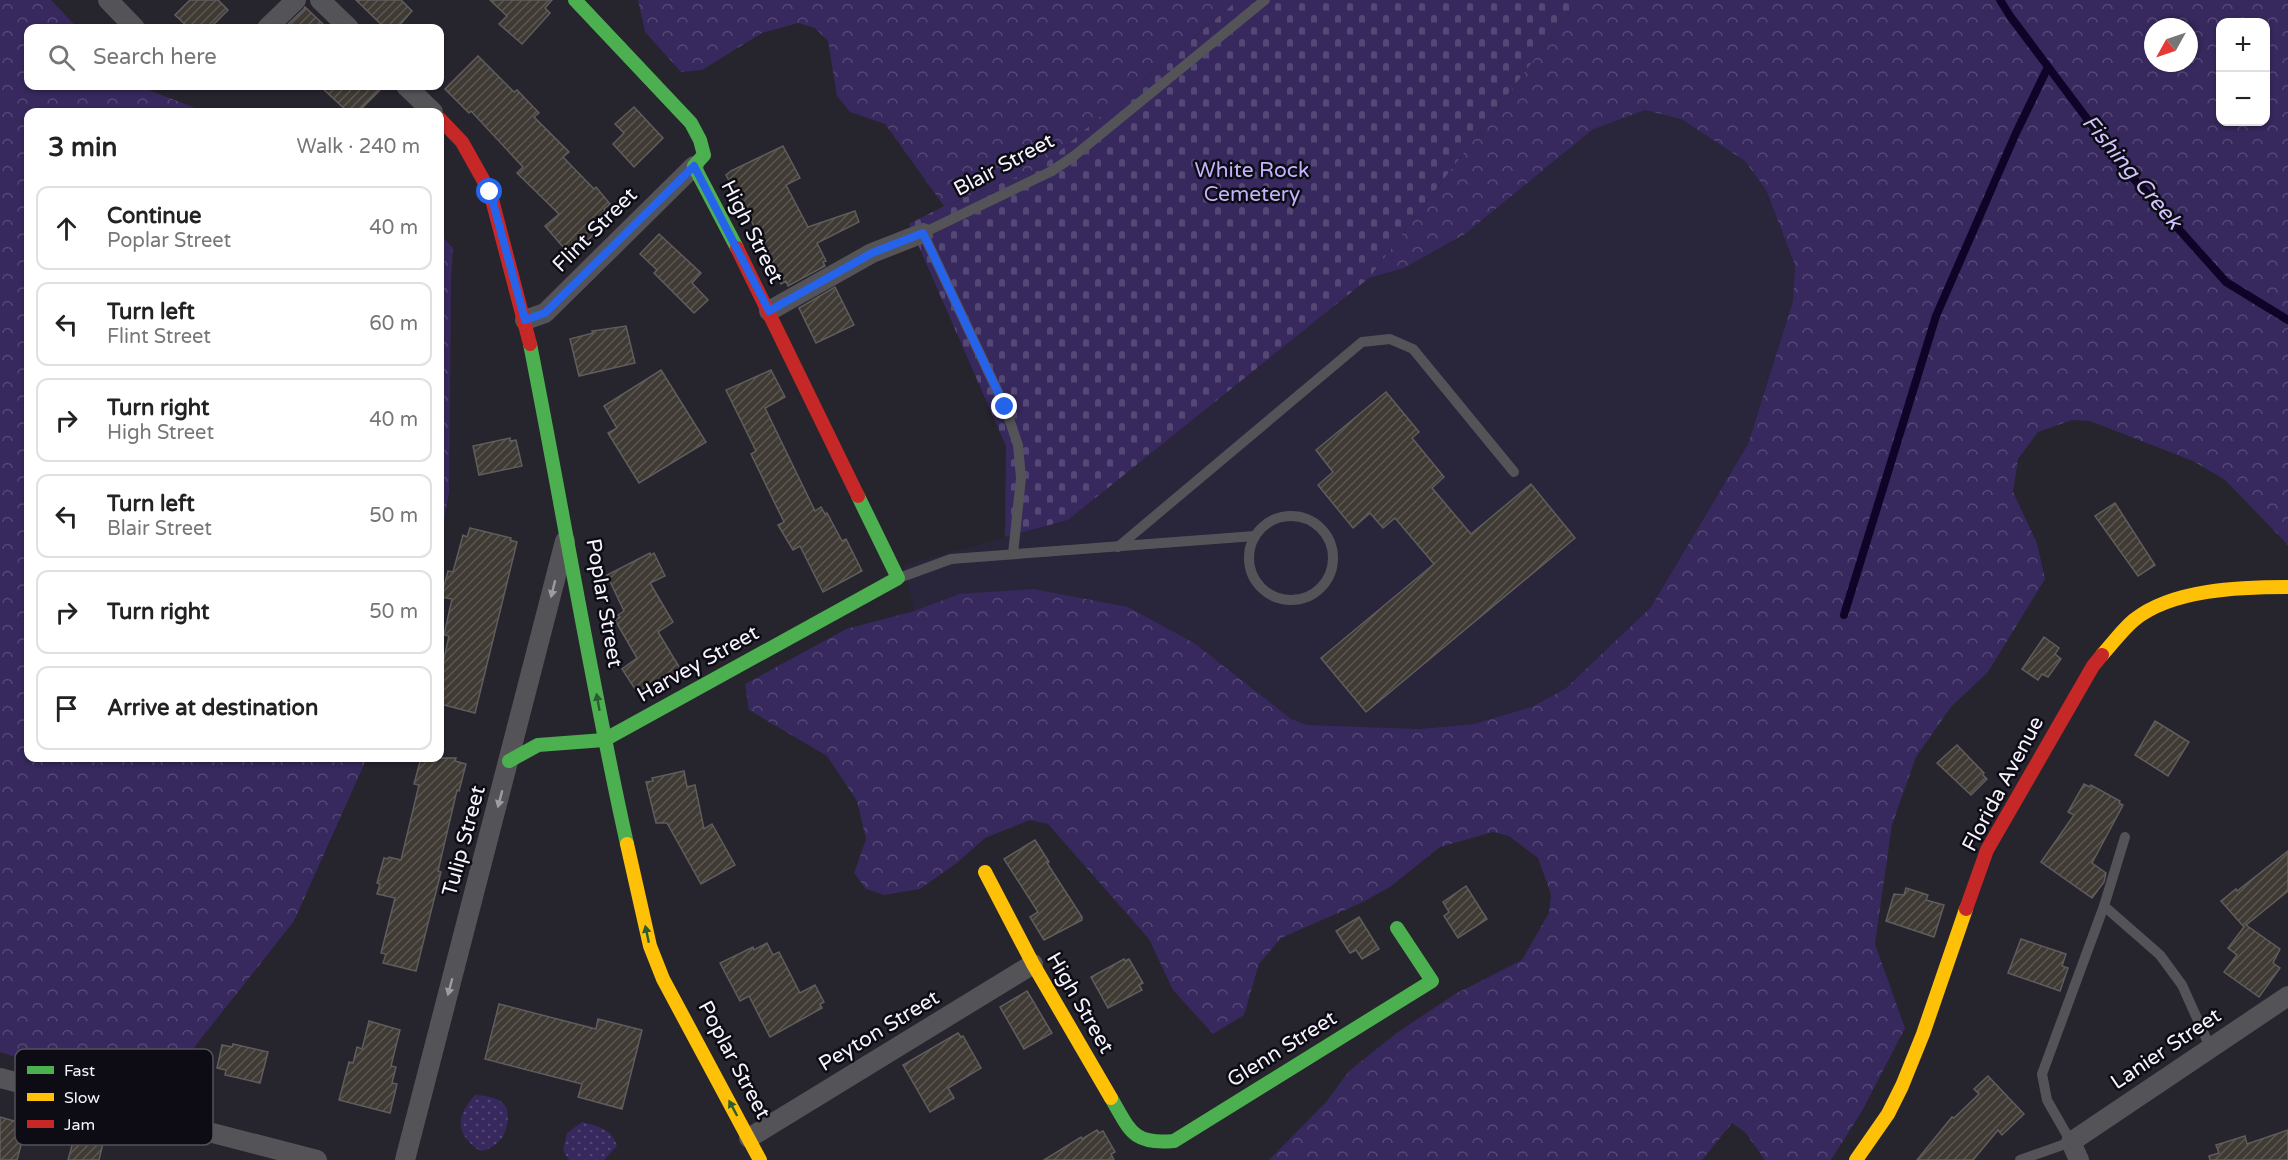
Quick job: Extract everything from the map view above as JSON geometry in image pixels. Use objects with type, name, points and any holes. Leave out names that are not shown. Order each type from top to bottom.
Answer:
[{"type":"street","points":[[108,0],[131,24]]},
{"type":"street","points":[[271,24],[296,0]]},
{"type":"street","points":[[320,0],[345,24]]},
{"type":"street","name":"High Street","points":[[575,0],[691,123],[700,140],[704,155],[694,166],[769,311],[898,579]]},
{"type":"street","points":[[410,90],[429,108]]},
{"type":"street","name":"Poplar Street","points":[[444,123],[462,142],[490,192],[525,320],[567,533],[604,740],[650,946],[663,979],[760,1160]]},
{"type":"street","name":"Flint Street","points":[[525,320],[545,313],[694,166]]},
{"type":"street","name":"Blair Street","points":[[769,311],[872,253],[923,233]]},
{"type":"street","name":"Tulip Street","points":[[405,1160],[567,533]]},
{"type":"street","name":"Harvey Street","points":[[509,761],[538,746],[604,740],[898,579]]},
{"type":"street","name":"Florida Avenue","points":[[1856,1160],[1888,1114],[1902,1086],[1923,1034],[1988,850],[2072,698],[2093,666],[2121,633],[2136,619],[2155,608],[2191,595],[2258,587],[2288,587]]},
{"type":"street","name":"High Street","points":[[985,872],[1033,964],[1130,1131],[1152,1143]]},
{"type":"street","name":"Glenn Street","points":[[1152,1143],[1174,1141],[1432,981],[1397,928]]},
{"type":"street","name":"Peyton Street","points":[[749,1138],[1033,964]]},
{"type":"street","name":"Lanier Street","points":[[2075,1151],[2210,1047],[2288,996]]},
{"type":"street","points":[[0,1078],[15,1082]]},
{"type":"street","points":[[213,1133],[317,1160]]},
{"type":"lane","name":"Blair Street","points":[[923,233],[1059,166],[1265,0]]},
{"type":"lane","points":[[923,233],[1005,407],[1018,445],[1021,478],[1013,554]]},
{"type":"lane","points":[[1118,547],[1362,342],[1390,339],[1413,349],[1514,472]]},
{"type":"lane","points":[[898,579],[951,559],[1256,536],[1265,525],[1277,518],[1291,516],[1306,519],[1318,526],[1328,537],[1333,550],[1333,565],[1328,579],[1320,589],[1297,600],[1270,595],[1253,575],[1250,549],[1256,536]]},
{"type":"lane","points":[[2020,1160],[2075,1151],[2047,1100],[2042,1074],[2104,906],[2125,837]]},
{"type":"lane","points":[[2104,906],[2160,955],[2182,985],[2210,1047]]},
{"type":"shaded area","points":[[1645,110],[1681,119],[1745,161],[1766,190],[1795,265],[1793,301],[1748,444],[1651,607],[1565,689],[1531,707],[1474,724],[1420,729],[1308,725],[959,594],[914,611],[904,565],[1068,520],[1369,278],[1404,268],[1465,234],[1592,130]]},
{"type":"green space","points":[[0,0],[51,0],[74,24],[24,24],[24,90],[148,90],[196,108],[24,108],[24,762],[365,762],[294,921],[193,1049],[15,1049],[15,1057],[0,1052]]},
{"type":"green space","points":[[638,0],[1238,0],[1041,167],[944,206],[885,124],[850,112],[837,96],[828,41],[815,28],[798,23],[762,33],[702,70],[681,72],[645,32]]},
{"type":"green space","name":"White Rock Cemetery","points":[[1238,0],[1579,0],[1369,278],[1068,520],[1005,537],[1006,446],[909,224],[944,206],[1041,167]]},
{"type":"green space","points":[[1579,0],[2288,0],[2288,545],[2225,480],[2193,461],[2090,421],[2072,420],[2038,432],[2018,459],[2013,492],[2037,543],[2045,579],[1988,672],[1951,707],[1916,757],[1892,825],[1875,944],[1905,1028],[1862,1111],[1831,1160],[1765,1160],[1745,1132],[1732,1123],[1702,1160],[1269,1160],[1326,1102],[1349,1071],[1398,1032],[1455,994],[1522,960],[1549,913],[1551,894],[1538,858],[1509,836],[1493,832],[1440,847],[1390,887],[1361,903],[1281,938],[1259,964],[1244,1015],[1213,1034],[1173,990],[1149,939],[1048,824],[1030,820],[985,838],[958,862],[920,889],[884,895],[866,889],[854,873],[866,839],[857,801],[827,756],[749,710],[745,684],[846,629],[914,611],[959,594],[1033,589],[1128,607],[1194,643],[1291,719],[1308,725],[1420,729],[1474,724],[1531,707],[1565,689],[1651,607],[1748,444],[1793,301],[1795,265],[1766,190],[1745,161],[1681,119],[1645,110],[1592,130],[1465,234],[1404,268],[1369,278]]},
{"type":"green space","points":[[444,238],[453,248],[449,492],[444,521]]},
{"type":"green space","points":[[475,1095],[497,1099],[503,1103],[508,1115],[501,1139],[492,1147],[480,1151],[466,1138],[461,1125],[464,1111]]},
{"type":"green space","points":[[582,1122],[604,1129],[615,1140],[617,1146],[604,1160],[569,1160],[563,1150],[567,1133]]},
{"type":"building","points":[[190,0],[218,0],[228,10],[214,24],[185,24],[175,15]]},
{"type":"building","points":[[356,0],[401,0],[412,11],[401,24],[381,24]]},
{"type":"building","points":[[490,0],[552,0],[545,8],[550,13],[522,44],[499,24],[507,16]]},
{"type":"building","points":[[305,7],[323,24],[288,24]]},
{"type":"building","points":[[478,56],[539,113],[534,117],[569,152],[563,157],[594,189],[596,187],[610,204],[604,209],[612,219],[570,255],[545,226],[559,214],[517,173],[523,167],[471,111],[469,113],[445,89]]},
{"type":"building","points":[[324,90],[380,90],[362,108],[344,108]]},
{"type":"building","points":[[634,107],[663,138],[634,167],[613,144],[624,133],[615,124]]},
{"type":"building","points":[[783,146],[800,178],[786,185],[808,227],[855,211],[859,222],[817,243],[826,261],[823,262],[825,266],[788,286],[786,281],[781,284],[744,205],[726,175]]},
{"type":"building","points":[[659,234],[701,273],[692,283],[708,300],[694,313],[654,273],[657,270],[640,254]]},
{"type":"building","points":[[835,287],[854,325],[816,343],[799,308]]},
{"type":"building","points":[[626,326],[635,363],[579,376],[570,339],[593,333],[592,331]]},
{"type":"building","points":[[661,370],[706,442],[639,483],[608,433],[617,428],[604,406]]},
{"type":"building","points":[[771,370],[785,397],[765,408],[815,511],[821,507],[825,514],[827,513],[842,541],[846,539],[862,571],[823,592],[800,546],[793,550],[778,525],[784,522],[751,454],[756,451],[726,390]]},
{"type":"building","points":[[1386,392],[1419,432],[1412,438],[1444,477],[1432,488],[1471,534],[1531,484],[1575,538],[1366,712],[1321,658],[1434,564],[1395,518],[1383,528],[1370,513],[1353,528],[1318,485],[1333,472],[1316,450]]},
{"type":"building","points":[[510,438],[510,441],[516,440],[522,466],[479,475],[473,446]]},
{"type":"building","points":[[2115,503],[2155,565],[2138,576],[2095,516]]},
{"type":"building","points":[[470,528],[511,538],[510,540],[517,542],[475,713],[444,705],[444,658],[449,636],[444,635],[452,599],[444,598],[444,586],[448,571],[453,572],[463,535],[467,537]]},
{"type":"building","points":[[650,553],[651,555],[654,553],[665,576],[650,583],[673,622],[658,632],[681,670],[639,695],[622,669],[637,658],[615,620],[624,611],[607,575]]},
{"type":"building","points":[[2044,637],[2059,648],[2055,654],[2061,659],[2048,677],[2042,674],[2038,680],[2022,669]]},
{"type":"building","points":[[2155,721],[2189,742],[2168,776],[2135,755]]},
{"type":"building","points":[[1957,745],[1987,779],[1971,795],[1937,763]]},
{"type":"building","points":[[444,758],[456,758],[455,761],[466,764],[459,791],[457,790],[438,871],[441,872],[416,971],[383,963],[386,954],[381,953],[395,898],[377,894],[380,884],[377,883],[384,858],[401,860],[419,785],[414,784],[420,762],[444,762]]},
{"type":"building","points":[[684,771],[687,787],[695,785],[704,829],[712,824],[735,865],[701,884],[667,823],[656,823],[646,782],[653,781],[652,778]]},
{"type":"building","points":[[2084,784],[2090,787],[2091,785],[2120,801],[2119,803],[2123,805],[2092,863],[2106,873],[2104,882],[2092,898],[2041,862],[2074,815],[2068,812]]},
{"type":"building","points":[[1035,840],[1082,917],[1082,920],[1044,940],[1030,917],[1038,912],[1004,859]]},
{"type":"building","points":[[2288,851],[2288,891],[2246,925],[2280,949],[2273,963],[2280,968],[2259,997],[2224,972],[2237,955],[2228,948],[2244,927],[2221,901]]},
{"type":"building","points":[[1466,886],[1487,919],[1458,938],[1444,916],[1449,912],[1443,902]]},
{"type":"building","points":[[1906,888],[1928,895],[1926,900],[1944,905],[1934,937],[1886,921],[1894,894],[1904,895]]},
{"type":"building","points":[[1359,917],[1379,949],[1362,959],[1356,950],[1350,953],[1336,931]]},
{"type":"building","points":[[2021,939],[2066,954],[2062,966],[2068,968],[2060,991],[2008,973]]},
{"type":"building","points":[[767,943],[773,955],[779,952],[800,993],[815,985],[824,1002],[820,1004],[822,1008],[770,1037],[749,996],[740,1001],[720,963],[753,947],[754,950]]},
{"type":"building","points":[[1124,959],[1125,961],[1129,959],[1143,983],[1139,985],[1142,990],[1108,1008],[1091,977]]},
{"type":"building","points":[[1027,991],[1052,1033],[1024,1049],[1000,1007]]},
{"type":"building","points":[[499,1004],[596,1029],[598,1019],[642,1030],[622,1109],[578,1097],[582,1084],[485,1059]]},
{"type":"building","points":[[369,1021],[400,1030],[391,1066],[396,1067],[392,1083],[397,1084],[390,1113],[339,1100],[349,1062],[353,1063],[357,1047],[362,1049]]},
{"type":"building","points":[[958,1033],[961,1037],[963,1036],[981,1068],[948,1088],[954,1098],[930,1112],[903,1065]]},
{"type":"building","points":[[233,1044],[268,1052],[260,1083],[225,1075],[226,1070],[217,1068],[222,1045],[232,1047]]},
{"type":"building","points":[[1988,1076],[2024,1114],[2002,1135],[1998,1130],[1973,1160],[1917,1160],[1952,1117],[1954,1118],[1979,1094],[1974,1089]]},
{"type":"building","points":[[0,1117],[15,1121],[15,1145],[21,1145],[17,1160],[0,1160]]},
{"type":"building","points":[[1097,1130],[1099,1133],[1103,1131],[1115,1152],[1111,1154],[1114,1160],[1044,1160],[1081,1137],[1082,1139]]},
{"type":"building","points":[[2288,1130],[2288,1160],[2210,1160],[2209,1156],[2219,1153],[2216,1145],[2245,1136],[2247,1144]]},
{"type":"building","points":[[72,1145],[103,1145],[99,1160],[68,1160]]},
{"type":"waterway","name":"Fishing Creek","points":[[2000,0],[2124,168],[2226,282],[2288,320]]},
{"type":"waterway","points":[[1844,615],[1936,316],[2016,133],[2048,67]]},
{"type":"traffic: fast","points":[[575,0],[691,123],[700,140],[704,155],[694,166],[737,248]]},
{"type":"traffic: fast","points":[[530,344],[627,844]]},
{"type":"traffic: fast","points":[[509,761],[538,745],[604,740],[898,578],[858,496]]},
{"type":"traffic: fast","points":[[1111,1098],[1128,1127],[1141,1138],[1160,1142],[1174,1141],[1432,981],[1397,928]]},
{"type":"traffic: slow","points":[[2102,655],[2134,620],[2167,602],[2229,589],[2288,587]]},
{"type":"traffic: slow","points":[[627,844],[650,946],[663,979],[760,1160]]},
{"type":"traffic: slow","points":[[985,872],[1033,964],[1111,1098]]},
{"type":"traffic: slow","points":[[1856,1160],[1888,1114],[1902,1086],[1923,1034],[1966,909]]},
{"type":"traffic: jam","points":[[444,123],[462,142],[490,192],[530,344]]},
{"type":"traffic: jam","points":[[737,248],[858,496]]},
{"type":"traffic: jam","points":[[1966,909],[1987,850],[2093,666],[2102,655]]},
{"type":"route","points":[[490,192],[525,320],[545,313],[694,166],[769,311],[872,253],[923,233],[1005,407]]}]
